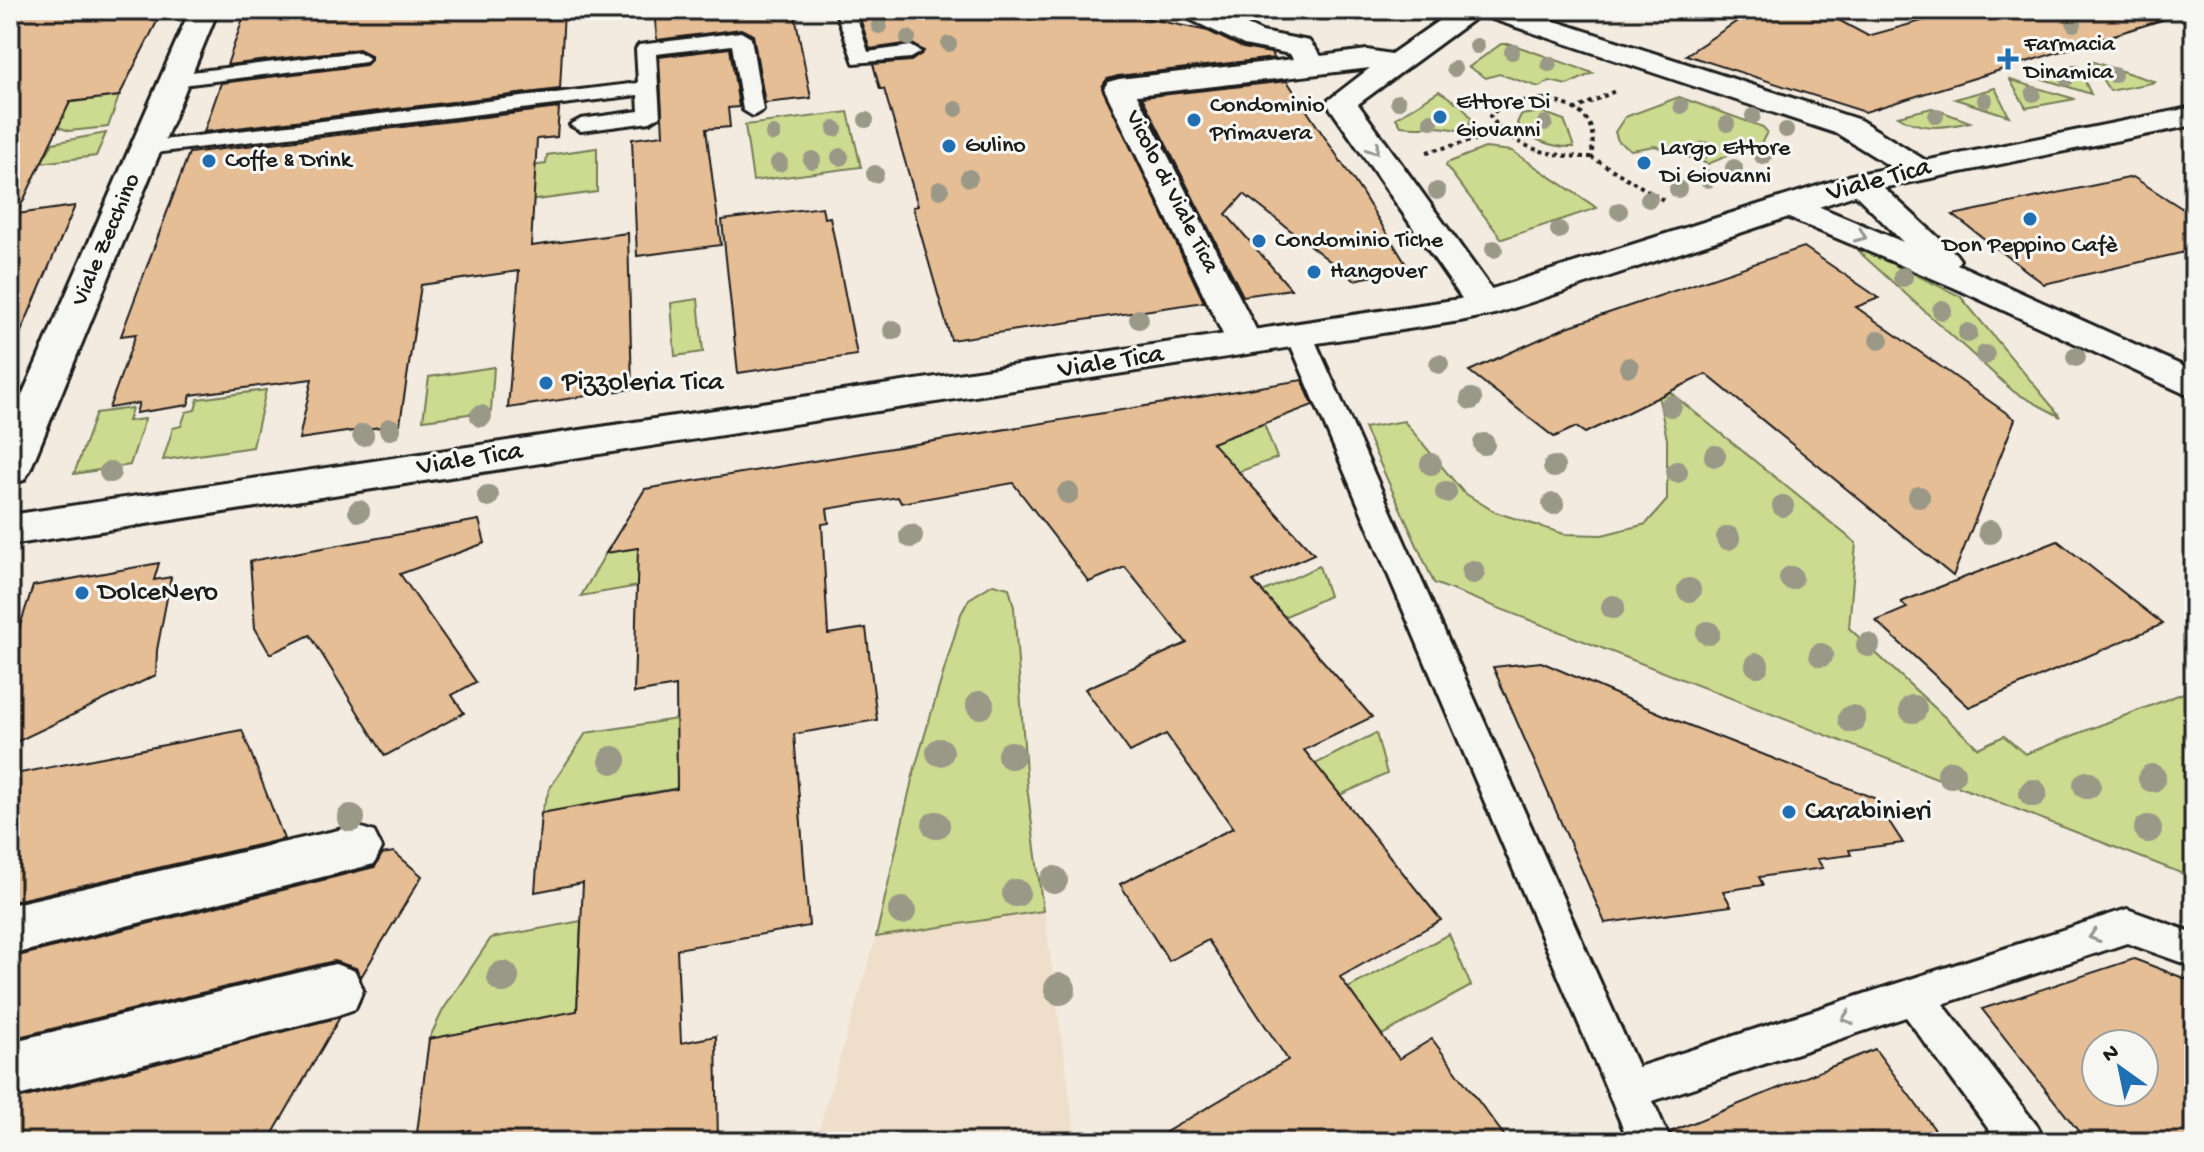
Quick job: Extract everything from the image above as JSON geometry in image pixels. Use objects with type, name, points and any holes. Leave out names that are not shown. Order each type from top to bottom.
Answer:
[{"type":"street","name":"Viale Zecchino","points":[[10,470],[204,10]]},
{"type":"street","points":[[1193,10],[1254,39],[1306,56],[1380,61]]},
{"type":"street","points":[[1341,102],[1380,61],[1472,10]]},
{"type":"street","points":[[1493,10],[1849,127],[1917,169]]},
{"type":"street","points":[[1306,56],[1485,305]]},
{"type":"street","name":"Vicolo di Viale Tica","points":[[1244,343],[1119,88],[1306,56]]},
{"type":"street","name":"Viale Tica","points":[[10,530],[1485,305],[1860,183],[1917,169],[2194,116]]},
{"type":"street","points":[[1860,183],[1965,280]]},
{"type":"street","points":[[1789,206],[1965,280],[2194,386]]},
{"type":"street","points":[[10,930],[356,848]]},
{"type":"street","points":[[10,1070],[335,990]]},
{"type":"lane","points":[[850,10],[846,15],[861,59],[911,52]]},
{"type":"lane","points":[[581,125],[650,116],[646,49],[741,38],[753,110]]},
{"type":"lane","points":[[174,80],[359,58]]},
{"type":"lane","points":[[146,148],[648,88]]},
{"type":"lane","points":[[1299,334],[1650,1142]]},
{"type":"lane","points":[[1627,1090],[2127,926],[2194,950]]},
{"type":"lane","points":[[1913,995],[2023,1142]]},
{"type":"path","points":[[1574,110],[1628,85]]},
{"type":"path","points":[[1591,157],[1595,134],[1586,118],[1564,104],[1526,98],[1502,104],[1490,116],[1502,133],[1523,146],[1559,158],[1591,157],[1665,201]]},
{"type":"path","points":[[1421,154],[1502,133]]},
{"type":"path","points":[[1650,207],[1679,196]]},
{"type":"shaded area","points":[[914,771],[1027,786],[1076,1142],[815,1142],[876,937]]},
{"type":"green space","points":[[1501,44],[1511,44],[1593,73],[1567,85],[1550,81],[1539,87],[1499,74],[1486,78],[1469,67]]},
{"type":"green space","points":[[2090,61],[2156,82],[2110,91]]},
{"type":"green space","points":[[2077,65],[2091,94],[2037,77]]},
{"type":"green space","points":[[2010,80],[2075,99],[2026,108]]},
{"type":"green space","points":[[1995,88],[2009,116],[1955,99]]},
{"type":"green space","points":[[1439,91],[1463,107],[1471,118],[1469,127],[1461,131],[1401,126],[1396,118]]},
{"type":"green space","points":[[119,96],[108,127],[69,131],[56,126],[66,103]]},
{"type":"green space","points":[[1679,97],[1763,127],[1767,132],[1762,142],[1708,164],[1655,146],[1631,150],[1618,141],[1615,132],[1625,117]]},
{"type":"green space","points":[[1932,108],[1970,122],[1933,127],[1915,124],[1898,116]]},
{"type":"green space","points":[[848,112],[861,167],[753,181],[745,125]]},
{"type":"green space","points":[[1542,112],[1564,120],[1574,147],[1542,142],[1517,123],[1521,115]]},
{"type":"green space","points":[[106,133],[96,156],[41,163],[53,143]]},
{"type":"green space","points":[[597,148],[597,192],[505,204],[507,169],[546,164],[547,155]]},
{"type":"green space","points":[[1485,148],[1512,151],[1597,208],[1502,239],[1446,166]]},
{"type":"green space","points":[[1864,250],[1960,296],[2061,417],[2014,392],[1858,251]]},
{"type":"green space","points":[[698,299],[703,352],[675,356],[671,303]]},
{"type":"green space","points":[[494,367],[491,411],[423,420],[429,377]]},
{"type":"green space","points":[[1655,380],[1856,543],[1849,628],[1978,748],[2004,736],[2025,754],[2194,689],[2194,878],[1434,583],[1364,428],[1404,421],[1463,492],[1495,512],[1564,534],[1602,535],[1646,524],[1667,500],[1667,439]]},
{"type":"green space","points":[[266,390],[253,447],[163,460],[173,428],[181,426],[186,412],[195,410],[198,399]]},
{"type":"green space","points":[[132,408],[128,421],[145,419],[130,465],[74,474],[96,413]]},
{"type":"green space","points":[[1264,424],[1277,458],[1213,481],[1189,451]]},
{"type":"green space","points":[[702,537],[736,569],[581,596],[606,553]]},
{"type":"green space","points":[[1319,566],[1329,596],[1260,628],[1238,603]]},
{"type":"green space","points":[[993,584],[1009,588],[1014,607],[1027,786],[1043,911],[876,937],[914,771],[961,614],[969,599]]},
{"type":"green space","points":[[677,719],[677,788],[541,813],[550,788],[586,733]]},
{"type":"green space","points":[[1376,733],[1387,774],[1313,807],[1290,777]]},
{"type":"green space","points":[[581,921],[577,1011],[429,1039],[443,1010],[491,938]]},
{"type":"green space","points":[[1449,934],[1471,986],[1382,1035],[1348,988]]},
{"type":"building","points":[[10,10],[163,10],[119,96],[70,102],[17,214],[75,206],[11,355]]},
{"type":"building","points":[[246,10],[564,10],[560,89],[204,132],[221,83],[366,65],[371,60],[371,55],[359,49],[227,65]]},
{"type":"building","points":[[654,10],[794,10],[811,98],[765,103],[753,35],[741,29],[657,40]]},
{"type":"building","points":[[862,10],[1107,10],[1208,31],[1243,48],[1271,53],[1274,58],[1118,76],[1107,79],[1102,86],[1204,302],[951,340],[913,207],[918,206],[884,89],[880,89],[873,64],[911,61],[924,51],[911,43],[870,49],[859,15]]},
{"type":"building","points":[[1754,10],[1820,10],[1868,36],[1961,10],[2160,10],[2162,20],[1865,112],[1686,55]]},
{"type":"building","points":[[730,48],[739,107],[728,108],[730,127],[706,129],[721,245],[637,256],[632,139],[663,135],[659,57]]},
{"type":"building","points":[[1287,81],[1409,269],[1354,280],[1244,194],[1226,214],[1291,289],[1243,296],[1142,97]]},
{"type":"building","points":[[559,108],[557,137],[537,139],[531,246],[628,233],[632,389],[508,408],[519,271],[421,285],[400,424],[299,439],[312,379],[191,395],[188,405],[136,413],[139,403],[109,408],[136,334],[121,336],[189,153]]},
{"type":"building","points":[[2133,177],[2194,216],[2194,250],[2044,284],[1953,215]]},
{"type":"building","points":[[822,207],[824,218],[830,217],[857,355],[738,373],[722,220]]},
{"type":"building","points":[[1804,247],[1879,298],[1856,307],[2015,419],[1953,576],[1706,374],[1585,433],[1576,427],[1554,437],[1469,371],[1567,327]]},
{"type":"building","points":[[1302,380],[1313,405],[1212,443],[1314,554],[1253,581],[1372,717],[1304,750],[1441,920],[1340,977],[1399,1059],[1432,1039],[1509,1142],[1149,1142],[1288,1060],[1208,940],[1169,961],[1120,884],[1233,828],[1166,734],[1130,752],[1085,689],[1187,643],[1125,567],[1089,582],[1013,483],[901,503],[898,497],[827,509],[829,523],[822,524],[828,634],[866,628],[877,720],[794,734],[809,926],[677,949],[681,1043],[716,1036],[718,1142],[468,1142],[470,1130],[416,1141],[429,1039],[577,1011],[583,883],[535,892],[541,813],[677,789],[676,686],[634,693],[638,548],[606,553],[645,489]]},
{"type":"building","points":[[479,520],[485,543],[400,574],[476,682],[452,695],[464,713],[385,756],[310,635],[270,654],[255,628],[250,561]]},
{"type":"building","points":[[2058,541],[2163,624],[1969,707],[1876,621],[1907,608],[1901,602]]},
{"type":"building","points":[[159,563],[154,580],[171,577],[157,650],[156,675],[10,745],[10,656],[33,586]]},
{"type":"building","points":[[1541,662],[1678,721],[1874,798],[1903,843],[1849,850],[1851,855],[1817,859],[1823,868],[1759,877],[1763,885],[1723,891],[1731,906],[1605,923],[1493,667]]},
{"type":"building","points":[[242,730],[284,839],[10,902],[10,775]]},
{"type":"building","points":[[394,852],[422,876],[361,977],[356,968],[334,961],[10,1039],[10,958],[375,867],[382,854]]},
{"type":"building","points":[[2134,959],[2194,982],[2194,1142],[2087,1142],[1982,1009]]},
{"type":"building","points":[[340,1017],[268,1142],[10,1142],[10,1101]]},
{"type":"building","points":[[1875,1049],[1944,1142],[1674,1142],[1670,1132]]},
{"type":"place","name":"Farmacia Dinamica","points":[[2008,59]]},
{"type":"place","name":"Ettore Di Giovanni","points":[[1440,117]]},
{"type":"place","name":"Condominio Primavera","points":[[1194,120]]},
{"type":"place","name":"Gulino","points":[[949,146]]},
{"type":"place","name":"Coffe & Drink","points":[[209,161]]},
{"type":"place","name":"Largo Ettore Di Giovanni","points":[[1644,163]]},
{"type":"place","name":"Don Peppino Cafè","points":[[2030,219]]},
{"type":"place","name":"Condominio Tiche","points":[[1259,241]]},
{"type":"place","name":"Hangover","points":[[1314,272]]},
{"type":"place","name":"Pizzoleria Tica","points":[[546,383]]},
{"type":"place","name":"DolceNero","points":[[82,593]]},
{"type":"place","name":"Carabinieri","points":[[1789,812]]}]
